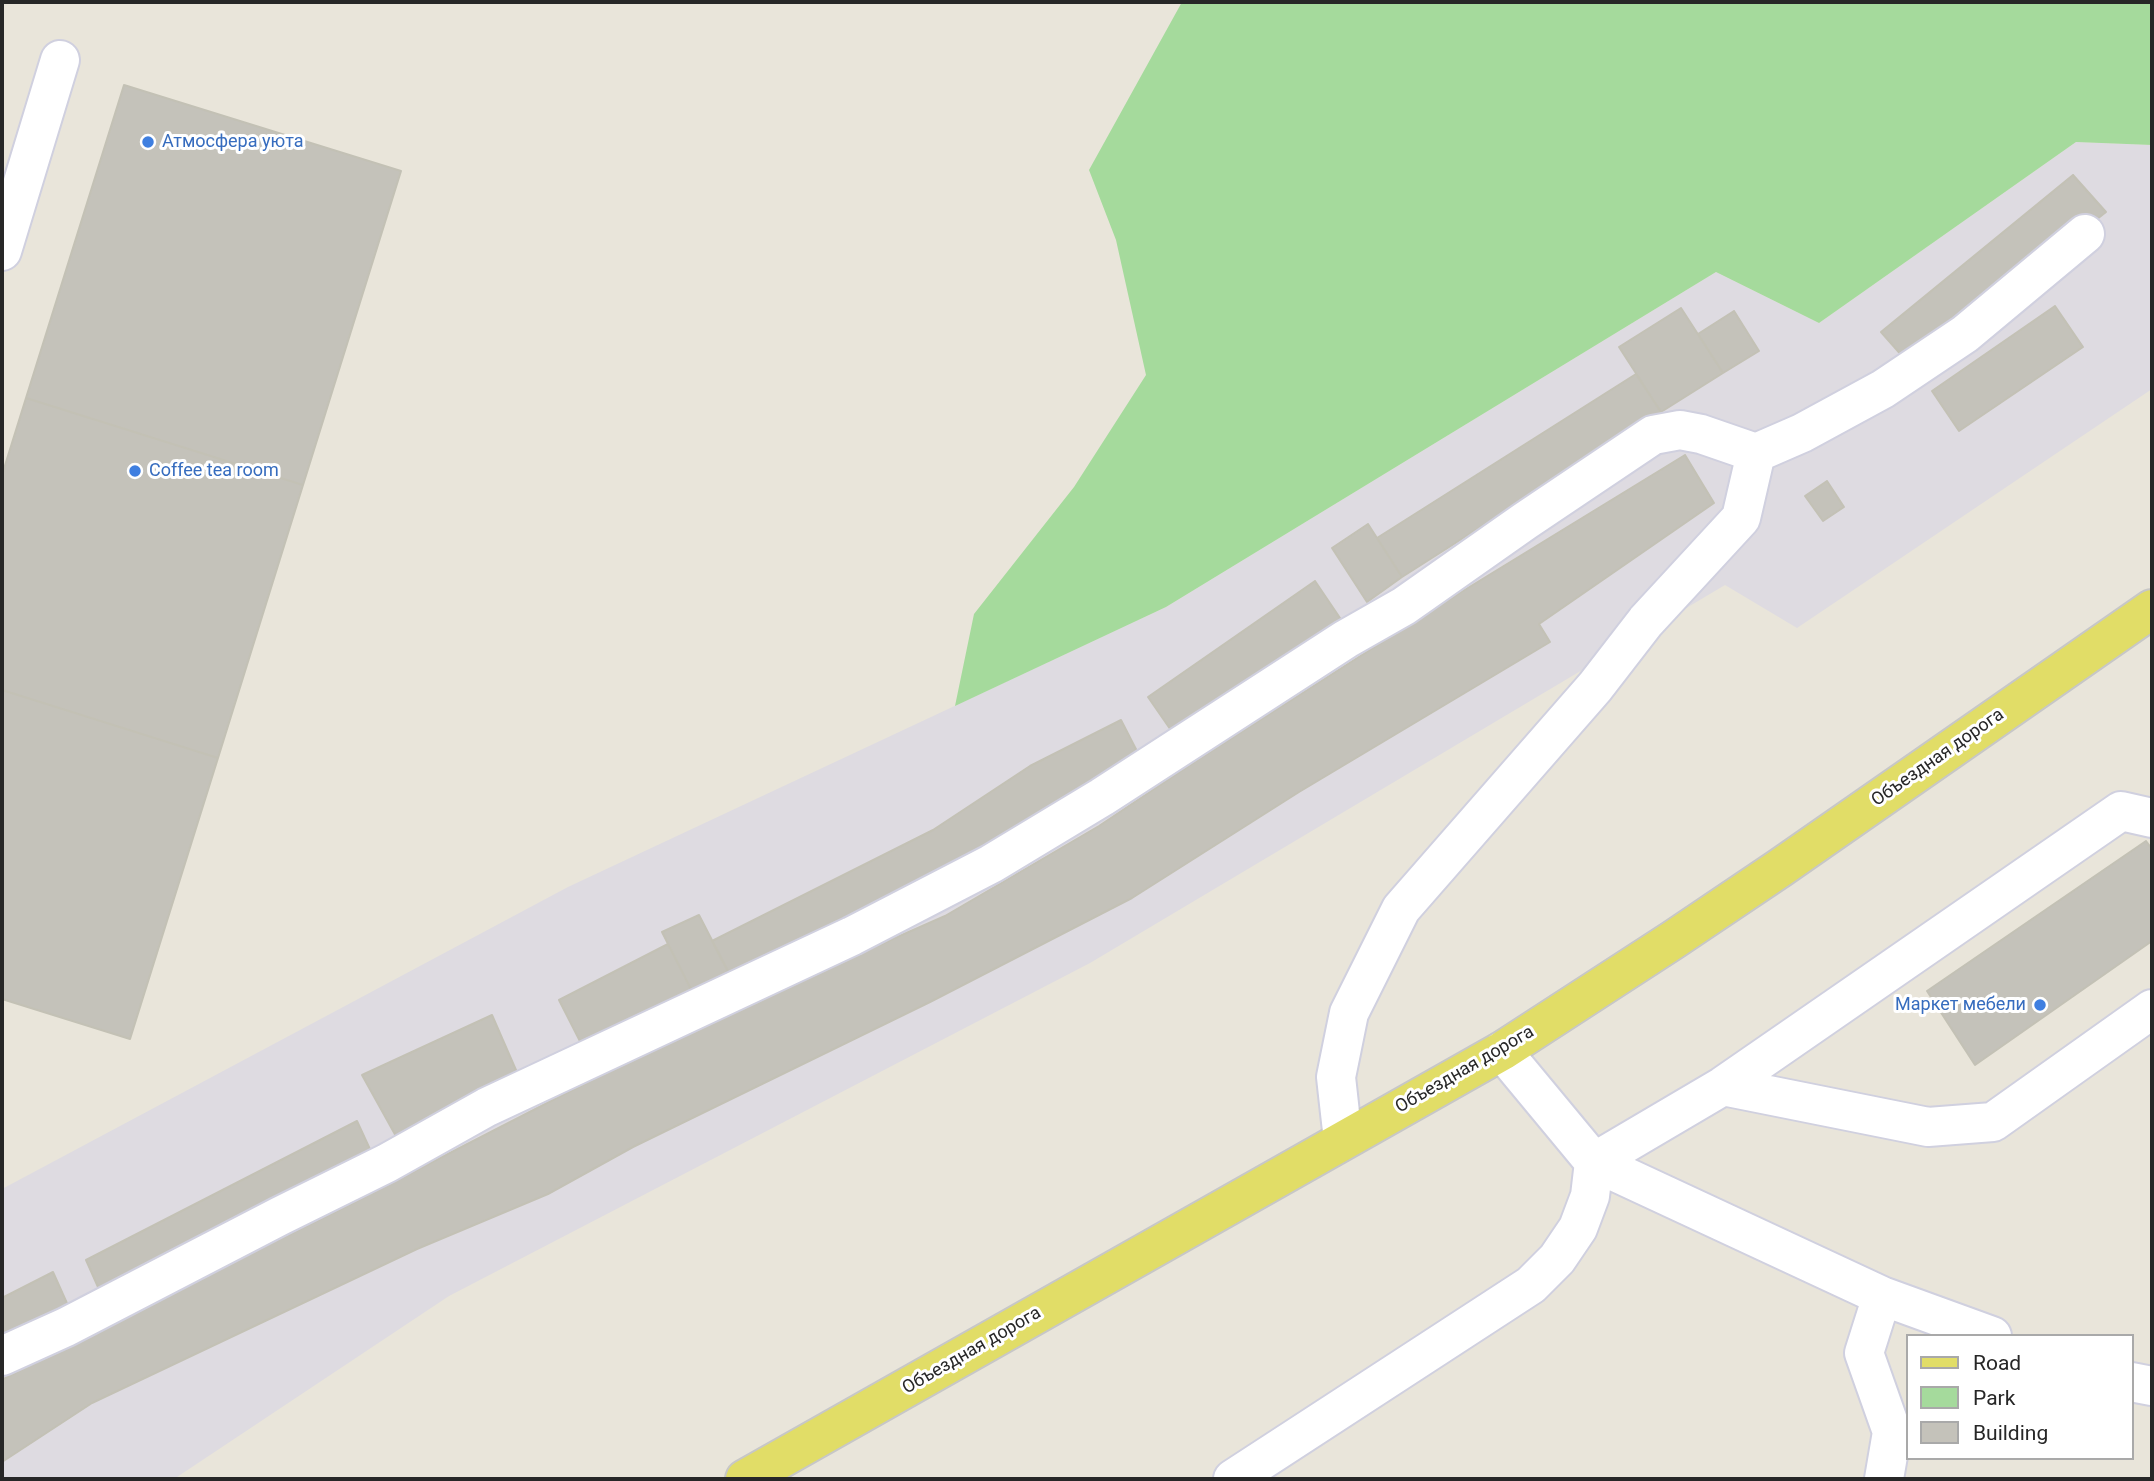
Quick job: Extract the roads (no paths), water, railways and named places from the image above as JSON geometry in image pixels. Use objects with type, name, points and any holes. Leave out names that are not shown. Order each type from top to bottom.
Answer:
[{"type":"main road","name":"Объездная дорога","points":[[745,1479],[1502,1051],[1716,911],[2152,609]]},
{"type":"street","points":[[2,251],[60,60]]},
{"type":"street","points":[[2,1356],[66,1327],[387,1163],[487,1107],[840,942],[992,864],[1102,797],[1346,639],[1404,606],[1653,435],[1680,430],[1701,434],[1756,453],[1802,433],[1893,382],[1965,334],[2085,234]]},
{"type":"street","points":[[1343,1140],[1336,1077],[1349,1013],[1401,909],[1595,687],[1646,621],[1741,519],[1756,453]]},
{"type":"street","points":[[1594,1162],[1723,1086],[2121,811],[2152,818]]},
{"type":"street","points":[[1723,1086],[1928,1127],[1993,1122],[2152,1010]]},
{"type":"street","points":[[1502,1051],[1594,1162],[1882,1296],[1986,1334]]},
{"type":"street","points":[[1233,1479],[1531,1284],[1557,1259],[1578,1228],[1590,1196],[1594,1162]]},
{"type":"street","points":[[1882,1296],[1864,1353],[1892,1432],[1884,1479]]},
{"type":"street","points":[[2133,1382],[2152,1385]]},
{"type":"place","name":"Атмосфера уюта","points":[[148,142]]},
{"type":"place","name":"Coffee tea room","points":[[135,471]]},
{"type":"place","name":"Маркет мебели","points":[[2040,1005]]}]
